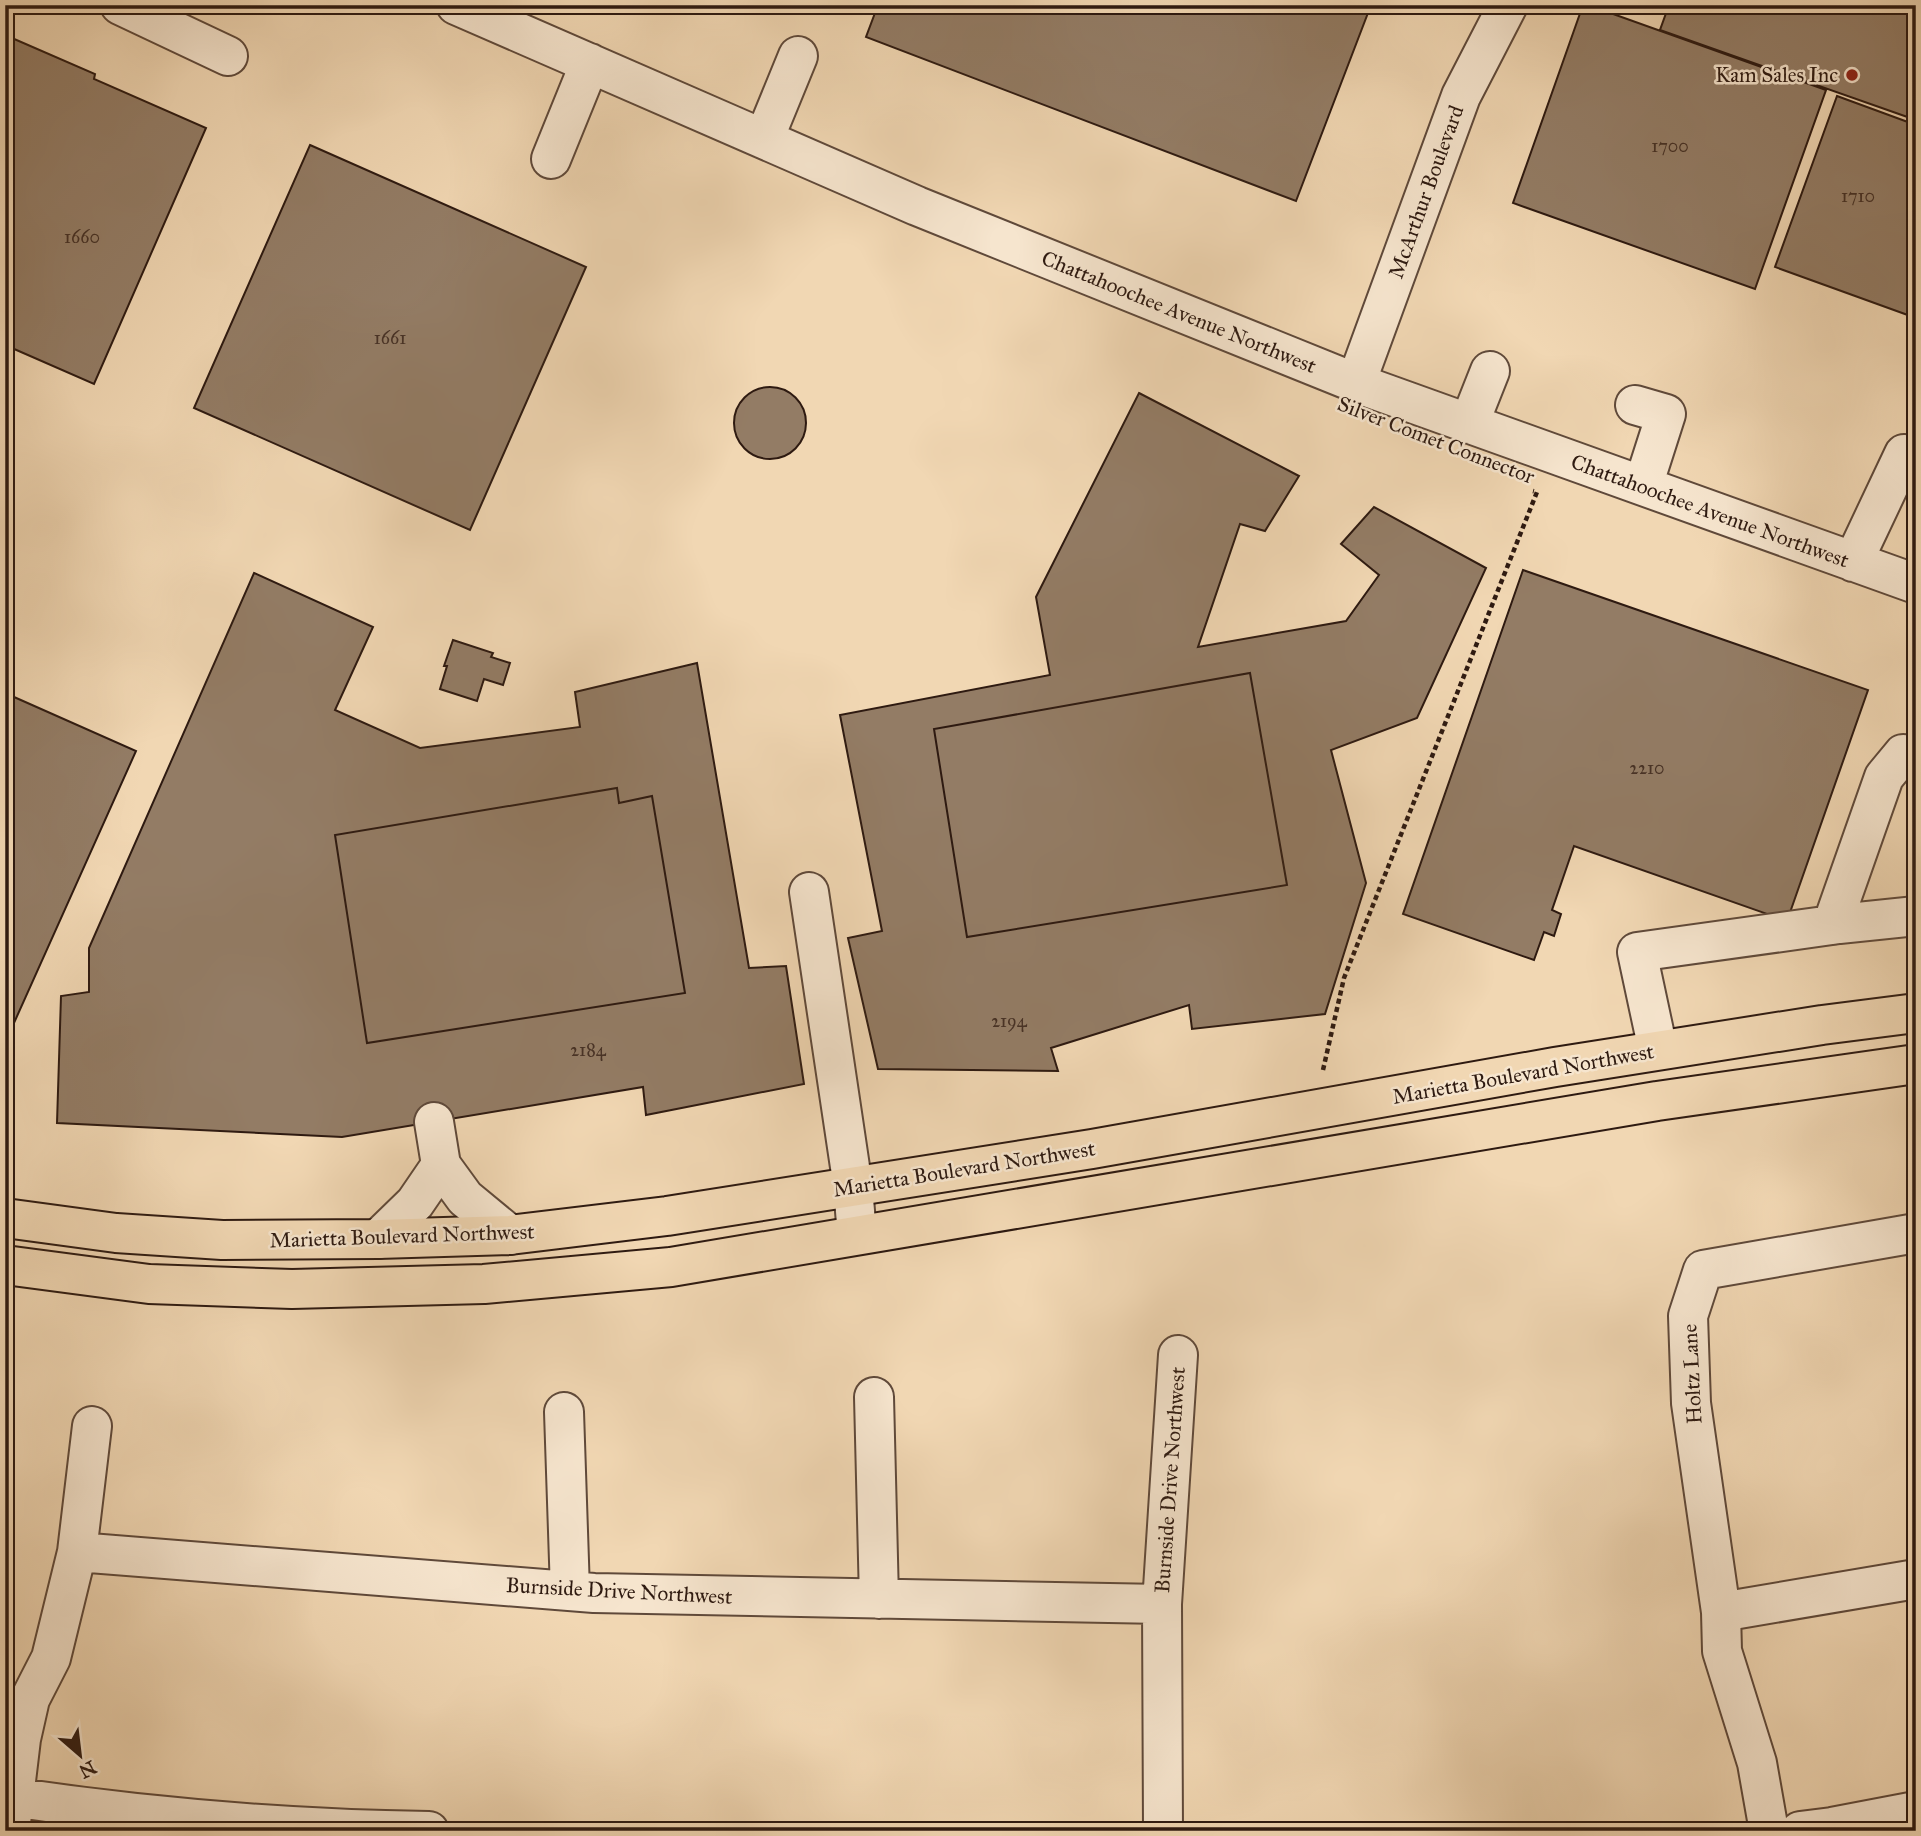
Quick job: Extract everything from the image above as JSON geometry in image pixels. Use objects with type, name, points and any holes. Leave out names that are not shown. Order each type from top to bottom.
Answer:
[{"type":"main road","name":"Marietta Boulevard Northwest","points":[[5,1218],[116,1233],[222,1240],[510,1235],[667,1216],[853,1187],[1092,1149],[1658,1050],[1822,1024],[1916,1013]]},
{"type":"main road","points":[[5,1265],[149,1284],[292,1289],[484,1284],[671,1266],[1657,1101],[1916,1064]]},
{"type":"street","points":[[120,5],[228,56]]},
{"type":"street","name":"Chattahoochee Avenue Northwest","points":[[456,5],[917,206],[1356,383],[1916,584]]},
{"type":"street","name":"McArthur Boulevard","points":[[1356,383],[1461,96],[1508,5]]},
{"type":"street","points":[[764,139],[798,56]]},
{"type":"street","points":[[551,159],[590,63]]},
{"type":"street","points":[[1469,424],[1490,371]]},
{"type":"street","points":[[1634,405],[1666,414],[1643,486]]},
{"type":"street","points":[[1853,562],[1904,454]]},
{"type":"street","points":[[1832,925],[1884,776],[1903,754],[1916,759]]},
{"type":"street","points":[[809,892],[853,1187],[856,1235]]},
{"type":"street","points":[[1658,1050],[1637,952],[1916,916]]},
{"type":"street","points":[[434,1122],[441,1165],[466,1198],[510,1235]]},
{"type":"street","points":[[378,1239],[415,1203],[441,1165]]},
{"type":"street","name":"Holtz Lane","points":[[1769,1831],[1757,1763],[1722,1651],[1721,1612],[1691,1403],[1688,1316],[1703,1270],[1916,1233]]},
{"type":"street","name":"Burnside Drive Northwest","points":[[1163,1831],[1162,1604],[1178,1355]]},
{"type":"street","points":[[874,1397],[879,1599]]},
{"type":"street","points":[[564,1412],[570,1591]]},
{"type":"street","points":[[92,1426],[77,1552],[51,1658],[30,1699],[10,1808],[110,1811],[335,1829],[429,1831]]},
{"type":"street","name":"Burnside Drive Northwest","points":[[77,1552],[607,1594],[1162,1604]]},
{"type":"street","points":[[1721,1612],[1916,1579]]},
{"type":"street","points":[[1800,1831],[1916,1811]]},
{"type":"path","name":"Silver Comet Connector","points":[[1322,1077],[1344,978],[1537,492],[1524,488]]},
{"type":"building","points":[[878,5],[1371,5],[1296,201],[866,37]]},
{"type":"building","points":[[1583,5],[1826,90],[1755,289],[1513,203]]},
{"type":"building","name":"Kam Sales Inc","points":[[1669,5],[1916,5],[1916,120],[1660,30]]},
{"type":"building","points":[[5,35],[95,74],[94,79],[206,128],[94,384],[5,345]]},
{"type":"building","points":[[1837,96],[1916,125],[1916,318],[1775,267]]},
{"type":"building","points":[[310,145],[586,267],[470,530],[194,408]]},
{"type":"building","points":[[770,387],[790,393],[800,403],[806,423],[800,443],[790,453],[770,459],[750,453],[740,443],[734,423],[740,403],[750,393]]},
{"type":"building","points":[[1139,393],[1299,476],[1265,531],[1240,524],[1198,647],[1346,621],[1379,575],[1341,544],[1374,507],[1486,568],[1417,718],[1331,750],[1366,883],[1325,1014],[1192,1029],[1189,1005],[1051,1048],[1058,1071],[878,1069],[848,938],[882,931],[840,715],[1050,675],[1036,597]]},
{"type":"building","points":[[1523,570],[1868,690],[1787,921],[1574,846],[1552,910],[1561,914],[1554,936],[1544,932],[1534,960],[1403,914]]},
{"type":"building","points":[[254,573],[373,627],[335,710],[420,748],[580,727],[575,692],[697,663],[749,968],[786,966],[804,1084],[646,1115],[643,1087],[342,1137],[57,1123],[61,996],[89,992],[89,948]]},
{"type":"building","points":[[453,640],[493,653],[491,657],[510,663],[503,685],[484,679],[477,701],[440,689]]},
{"type":"building","points":[[1250,673],[1287,885],[967,937],[934,729]]},
{"type":"building","points":[[5,693],[136,751],[5,1043]]},
{"type":"building","points":[[617,788],[619,803],[652,796],[685,993],[367,1043],[335,835]]},
{"type":"place","name":"Kam Sales Inc","points":[[1852,75]]}]
